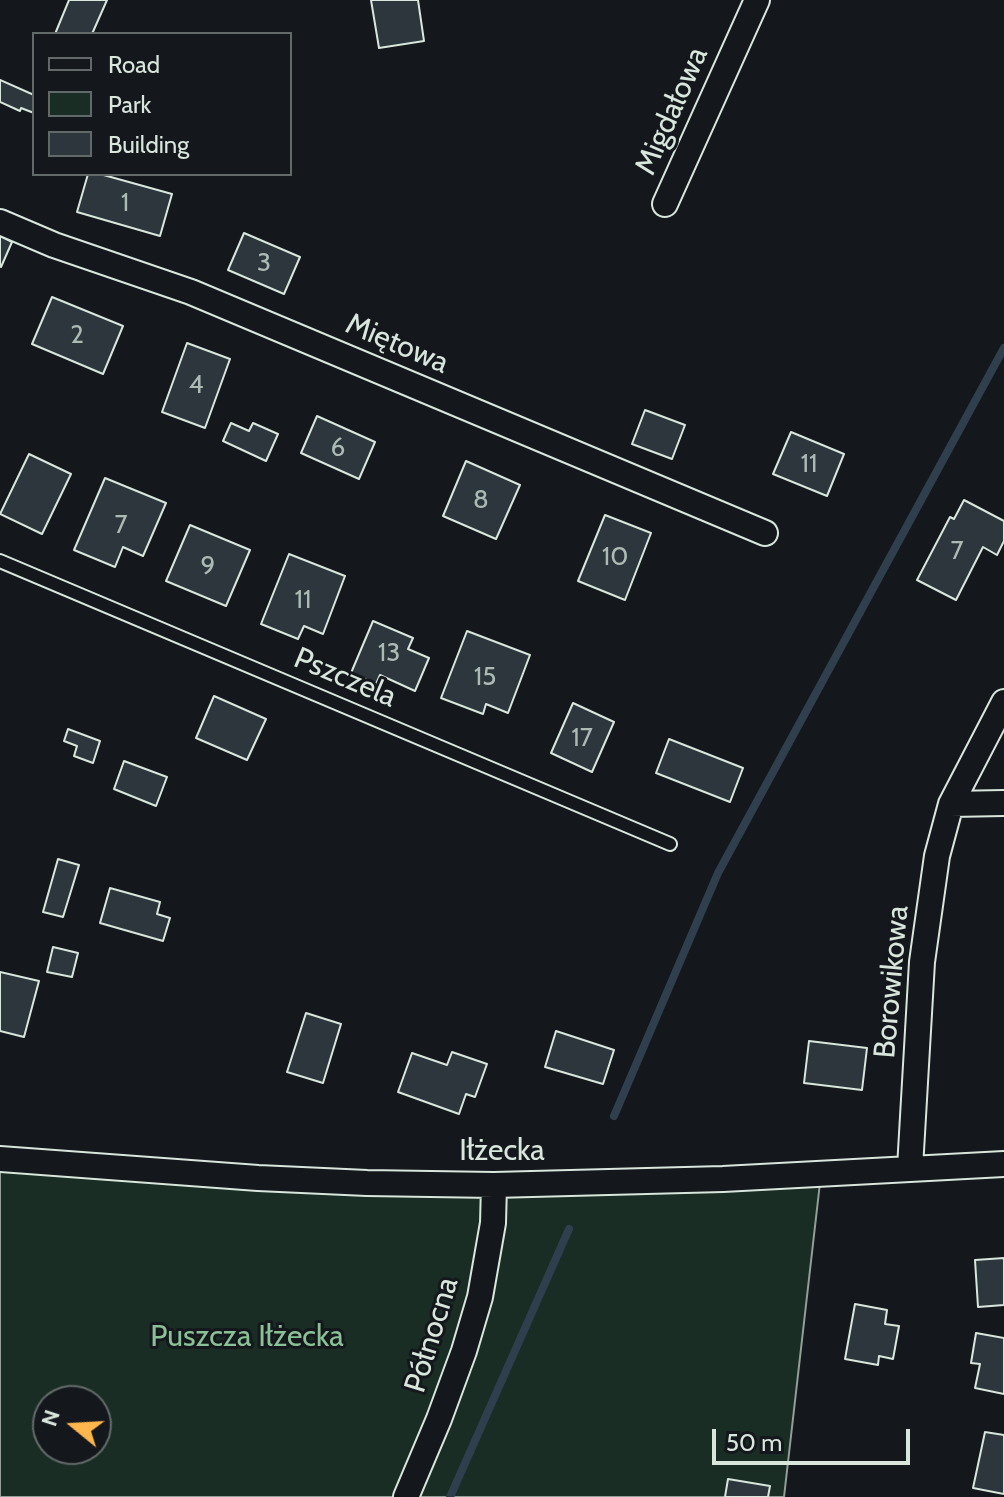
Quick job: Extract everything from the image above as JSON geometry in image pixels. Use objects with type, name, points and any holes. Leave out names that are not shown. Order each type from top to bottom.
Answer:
[{"type":"street","name":"Migdałowa","points":[[665,204],[757,0]]},
{"type":"street","name":"Miętowa","points":[[0,222],[54,245],[191,292],[765,533]]},
{"type":"street","name":"Borowikowa","points":[[910,1168],[922,962],[937,856],[951,804],[1004,702]]},
{"type":"street","points":[[951,804],[1004,803]]},
{"type":"street","name":"Iłżecka","points":[[0,1159],[258,1178],[494,1185],[723,1179],[1004,1164]]},
{"type":"street","name":"Północna","points":[[406,1497],[459,1365],[480,1297],[493,1223],[494,1185]]},
{"type":"lane","name":"Pszczela","points":[[0,561],[670,844]]},
{"type":"green space","name":"Puszcza Iłżecka","points":[[0,1159],[258,1178],[821,1174],[784,1497],[0,1497]]},
{"type":"building","points":[[69,0],[107,0],[93,32],[56,32]]},
{"type":"building","points":[[371,0],[418,0],[424,41],[379,48]]},
{"type":"building","points":[[0,80],[32,94],[32,112],[21,108],[20,111],[0,102]]},
{"type":"building","points":[[87,176],[107,176],[172,194],[160,236],[77,212]]},
{"type":"building","points":[[244,233],[300,257],[284,294],[228,270]]},
{"type":"building","points":[[0,236],[12,242],[1,267],[0,266]]},
{"type":"building","points":[[52,297],[123,326],[103,374],[32,344]]},
{"type":"building","points":[[187,343],[230,359],[205,428],[162,412]]},
{"type":"building","points":[[645,410],[685,425],[672,459],[632,444]]},
{"type":"building","points":[[317,416],[375,442],[359,479],[301,453]]},
{"type":"building","points":[[231,423],[249,431],[253,423],[278,434],[266,461],[223,441]]},
{"type":"building","points":[[791,432],[844,454],[827,496],[773,474]]},
{"type":"building","points":[[29,454],[71,474],[42,534],[0,514]]},
{"type":"building","points":[[466,461],[520,485],[496,539],[443,516]]},
{"type":"building","points":[[105,478],[166,503],[143,556],[123,547],[115,567],[74,550]]},
{"type":"building","points":[[964,500],[1004,521],[1004,541],[997,555],[983,547],[956,600],[917,580],[950,517],[954,519]]},
{"type":"building","points":[[605,515],[651,533],[625,600],[578,581]]},
{"type":"building","points":[[190,525],[250,550],[226,606],[166,581]]},
{"type":"building","points":[[289,554],[345,576],[323,634],[304,626],[298,639],[261,624]]},
{"type":"building","points":[[373,621],[413,638],[408,649],[429,658],[415,691],[380,675],[376,684],[351,673]]},
{"type":"building","points":[[467,631],[530,655],[508,713],[486,704],[483,714],[441,698]]},
{"type":"building","points":[[214,696],[266,719],[247,760],[196,738]]},
{"type":"building","points":[[573,703],[614,722],[592,772],[551,753]]},
{"type":"building","points":[[68,729],[100,741],[93,763],[74,756],[77,746],[64,741]]},
{"type":"building","points":[[669,739],[743,768],[730,802],[656,773]]},
{"type":"building","points":[[124,761],[167,777],[156,806],[114,789]]},
{"type":"building","points":[[58,859],[79,865],[63,917],[43,912]]},
{"type":"building","points":[[110,888],[160,902],[157,914],[170,918],[163,941],[100,923]]},
{"type":"building","points":[[53,947],[78,953],[72,977],[47,972]]},
{"type":"building","points":[[0,972],[39,981],[24,1037],[0,1031]]},
{"type":"building","points":[[306,1013],[341,1024],[323,1083],[287,1072]]},
{"type":"building","points":[[556,1031],[614,1050],[603,1084],[545,1067]]},
{"type":"building","points":[[809,1041],[867,1048],[862,1090],[804,1083]]},
{"type":"building","points":[[452,1052],[487,1064],[475,1097],[466,1094],[459,1114],[398,1092],[412,1053],[447,1065]]},
{"type":"building","points":[[1004,1258],[1004,1305],[978,1307],[975,1260]]},
{"type":"building","points":[[855,1304],[887,1310],[885,1324],[899,1326],[893,1359],[879,1356],[878,1365],[845,1359]]},
{"type":"building","points":[[976,1333],[1004,1338],[1004,1394],[975,1388],[980,1364],[971,1363]]},
{"type":"building","points":[[985,1432],[1004,1435],[1004,1494],[973,1488]]},
{"type":"building","points":[[728,1479],[770,1486],[768,1497],[725,1497]]},
{"type":"waterway","points":[[614,1116],[718,873],[1004,348]]},
{"type":"waterway","points":[[450,1497],[569,1229]]}]
